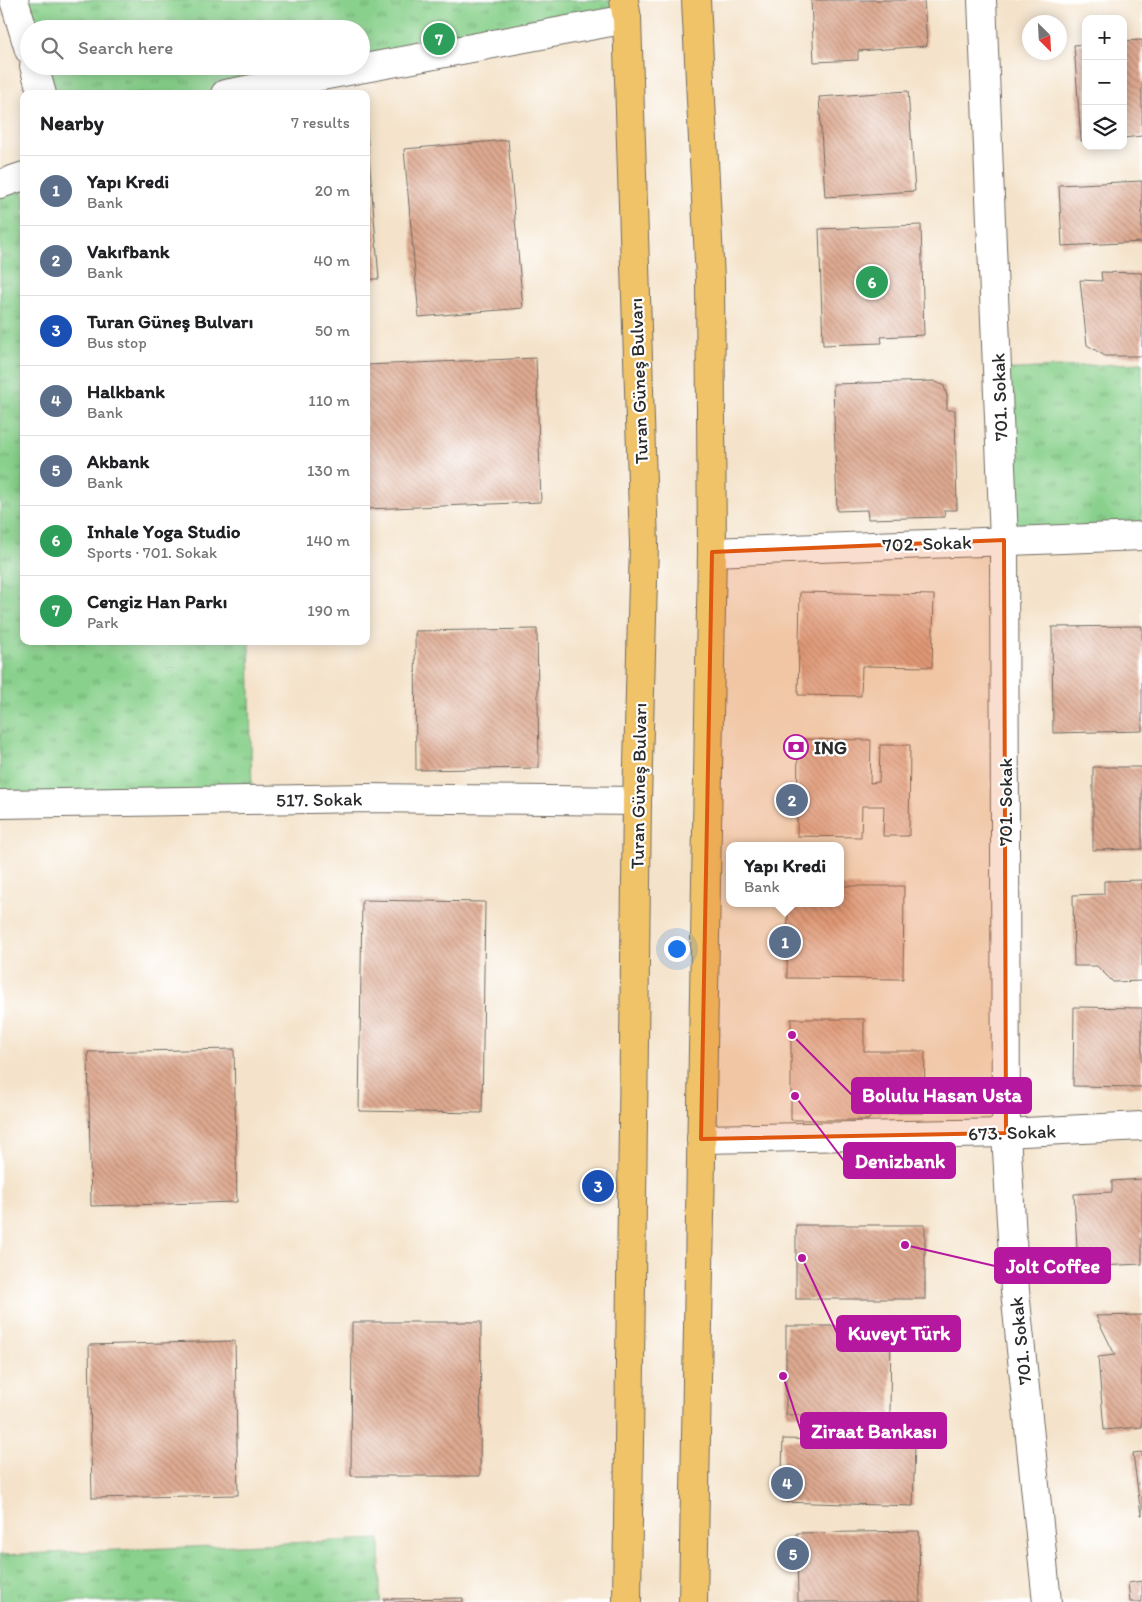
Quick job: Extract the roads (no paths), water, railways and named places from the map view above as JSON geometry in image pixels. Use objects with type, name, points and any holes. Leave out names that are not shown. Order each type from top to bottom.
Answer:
[{"type":"main road","points":[[693,1602],[712,552],[710,280],[696,0]]},
{"type":"main road","name":"Turan Güneş Bulvarı","points":[[625,10],[644,544],[637,801],[627,1602]]},
{"type":"street","points":[[14,0],[20,20]]},
{"type":"street","name":"701. Sokak","points":[[982,0],[1004,540],[1006,1133],[1015,1291],[1047,1602]]},
{"type":"street","points":[[370,64],[625,10]]},
{"type":"street","points":[[37,75],[41,90]]},
{"type":"street","points":[[244,90],[315,75]]},
{"type":"street","points":[[0,184],[20,177]]},
{"type":"street","name":"702. Sokak","points":[[712,552],[1142,536]]},
{"type":"street","name":"517. Sokak","points":[[0,804],[368,798],[637,801]]},
{"type":"street","name":"673. Sokak","points":[[701,1139],[1006,1133],[1142,1126]]},
{"type":"place","name":"Cengiz Han Parkı","points":[[439,39]]},
{"type":"place","name":"Inhale Yoga Studio","points":[[872,282]]},
{"type":"place","name":"ING","points":[[796,747]]},
{"type":"place","name":"Vakıfbank","points":[[792,800]]},
{"type":"place","name":"Yapı Kredi","points":[[785,942]]},
{"type":"place","name":"Bolulu Hasan Usta","points":[[792,1035]]},
{"type":"place","name":"Denizbank","points":[[795,1096]]},
{"type":"place","name":"Turan Güneş Bulvarı","points":[[598,1186]]},
{"type":"place","name":"Jolt Coffee","points":[[905,1245]]},
{"type":"place","name":"Kuveyt Türk","points":[[802,1258]]},
{"type":"place","name":"Ziraat Bankası","points":[[783,1376]]},
{"type":"place","name":"Halkbank","points":[[787,1483]]},
{"type":"place","name":"Akbank","points":[[793,1554]]}]
